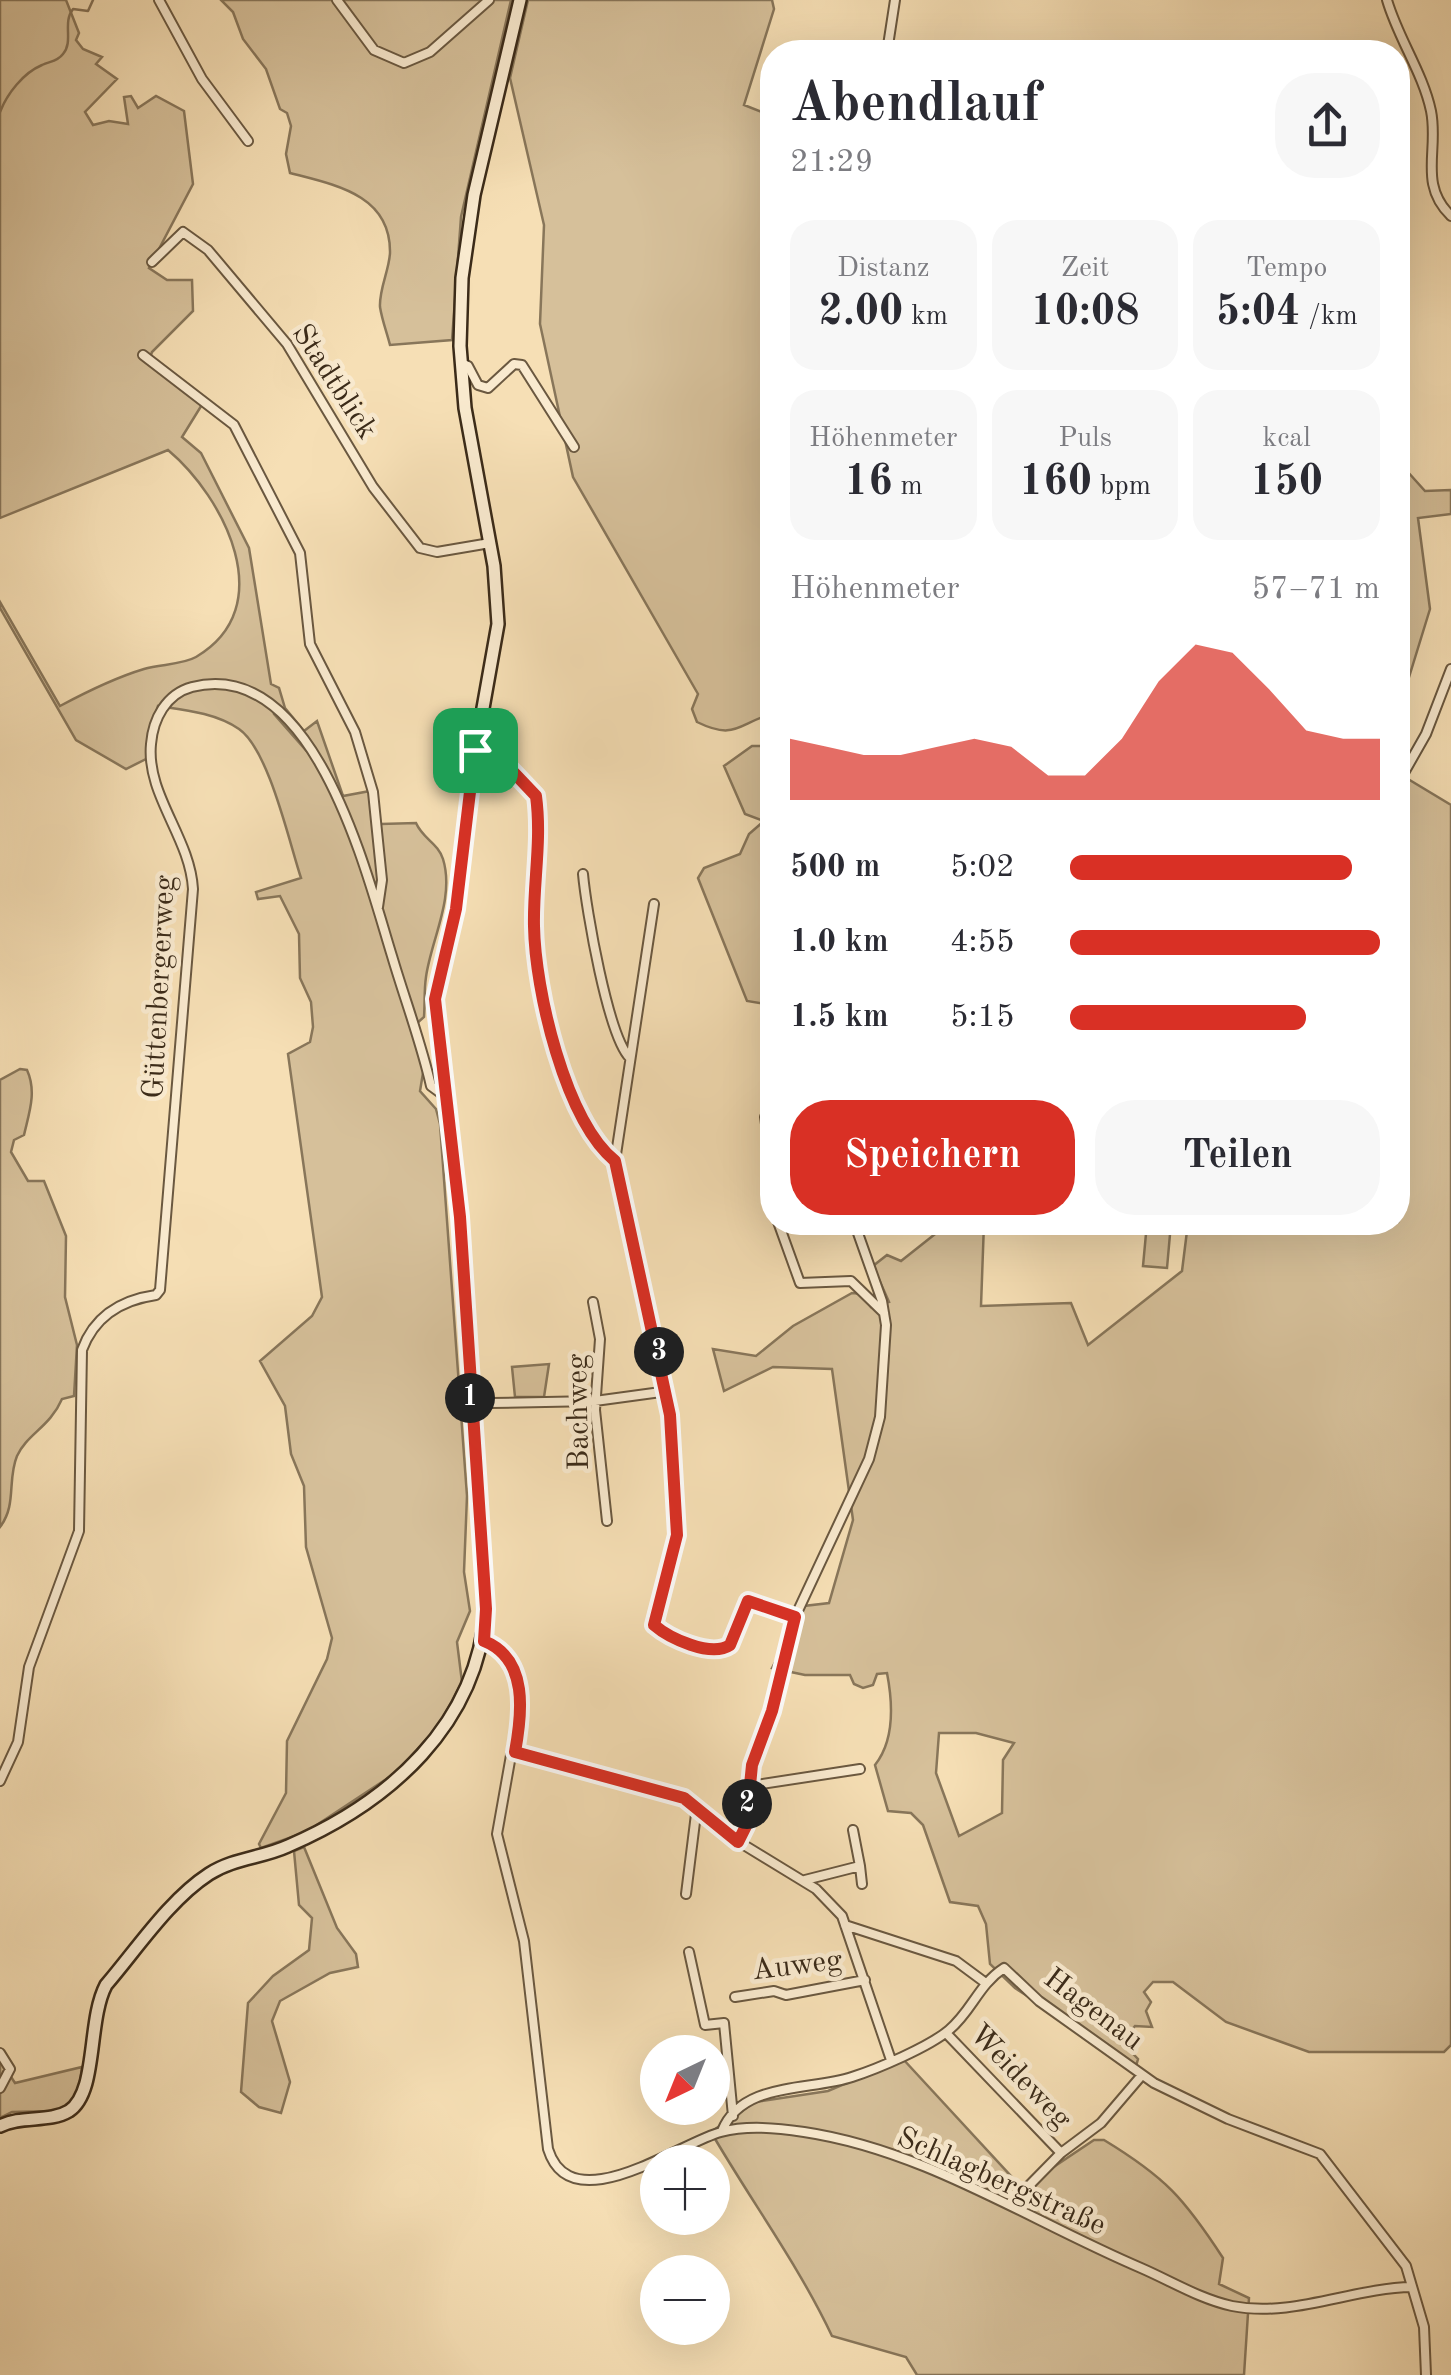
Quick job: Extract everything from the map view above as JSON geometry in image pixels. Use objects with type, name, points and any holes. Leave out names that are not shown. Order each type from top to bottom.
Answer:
[{"type":"main road","points":[[0,2126],[58,2116],[78,2103],[88,2081],[94,2008],[106,1985],[195,1885],[220,1867],[310,1836],[423,1758],[463,1697],[484,1641],[486,1609],[460,1217],[436,988],[456,909],[475,750],[498,624],[461,363],[462,278],[470,220],[520,0]]},
{"type":"street","points":[[159,0],[202,79],[248,141]]},
{"type":"street","points":[[337,0],[374,50],[404,64],[430,52],[489,0]]},
{"type":"street","points":[[889,40],[895,0]]},
{"type":"street","points":[[1387,0],[1401,40]]},
{"type":"street","points":[[1410,61],[1426,92],[1433,134],[1430,181],[1441,206],[1451,216]]},
{"type":"street","name":"Stadtblick","points":[[152,262],[183,232],[196,238],[287,344],[373,487],[411,540],[430,552],[488,543]]},
{"type":"street","points":[[143,355],[234,424],[300,553],[310,644],[355,732],[373,792],[382,880],[378,907]]},
{"type":"street","points":[[461,363],[468,366],[478,385],[488,388],[514,364],[522,365],[574,447]]},
{"type":"street","points":[[1410,762],[1426,734],[1451,669]]},
{"type":"street","name":"Güttenbergerweg","points":[[0,1780],[18,1742],[28,1667],[79,1531],[82,1350],[88,1334],[107,1314],[156,1296],[161,1280],[193,888],[187,850],[152,764],[153,729],[165,705],[186,689],[216,685],[250,694],[282,716],[316,756],[338,794],[378,907],[428,1061],[431,1086],[446,1097]]},
{"type":"street","points":[[475,750],[500,758],[536,796],[538,870],[534,930],[546,1006],[585,1121],[599,1146],[615,1161]]},
{"type":"street","points":[[583,874],[588,916],[607,993],[622,1048],[630,1058]]},
{"type":"street","points":[[654,904],[615,1161],[662,1363],[662,1392],[670,1415],[677,1535],[654,1625],[685,1642],[718,1650],[730,1645],[748,1601],[795,1617]]},
{"type":"street","points":[[783,1235],[800,1283],[851,1280],[884,1313]]},
{"type":"street","points":[[738,1842],[746,1826],[749,1786],[795,1617],[874,1447],[885,1356],[884,1313],[858,1235]]},
{"type":"street","name":"Bachweg","points":[[593,1302],[600,1338],[595,1401],[607,1521]]},
{"type":"street","points":[[468,1377],[475,1379],[484,1399],[491,1403],[595,1401],[662,1392]]},
{"type":"street","name":"Schlagbergstraße","points":[[484,1641],[505,1656],[518,1686],[522,1708],[502,1796],[498,1834],[524,1940],[546,2140],[555,2168],[579,2179],[614,2176],[647,2166],[722,2131],[790,2130],[862,2146],[1010,2205],[1112,2256],[1234,2306],[1282,2308],[1412,2287]]},
{"type":"street","points":[[515,1752],[676,1795],[698,1806],[738,1842],[805,1880],[836,1907],[845,1924],[956,1961],[983,1981],[946,2033],[849,2078],[771,2092],[732,2116],[722,2131]]},
{"type":"street","points":[[749,1786],[860,1769]]},
{"type":"street","points":[[686,1894],[698,1806]]},
{"type":"street","points":[[853,1830],[862,1884]]},
{"type":"street","points":[[805,1880],[860,1866]]},
{"type":"street","name":"Auweg","points":[[845,1924],[891,2060]]},
{"type":"street","points":[[689,1952],[705,2025],[724,2022],[732,2116]]},
{"type":"street","name":"Hagenau","points":[[983,1981],[1004,1968],[1039,2000],[1142,2075],[1228,2119],[1320,2154],[1392,2244],[1412,2287]]},
{"type":"street","name":"Auweg","points":[[736,1997],[774,1991],[786,1995],[864,1980]]},
{"type":"street","name":"Weideweg","points":[[946,2033],[1062,2152]]},
{"type":"street","points":[[0,2053],[10,2069],[0,2088]]},
{"type":"street","name":"Weideweg","points":[[1010,2205],[1062,2152],[1106,2118],[1142,2075]]},
{"type":"street","points":[[1412,2287],[1424,2327],[1426,2375]]},
{"type":"shaded area","points":[[0,0],[66,0],[79,33],[76,40],[83,49],[102,57],[96,64],[117,79],[85,112],[93,125],[109,121],[128,124],[124,97],[131,96],[138,108],[156,96],[184,111],[193,184],[149,268],[167,280],[192,280],[193,311],[152,352],[148,363],[203,403],[182,437],[201,453],[249,548],[271,684],[279,688],[285,708],[304,731],[317,721],[343,796],[370,791],[381,824],[416,823],[441,854],[446,874],[444,904],[426,977],[424,1017],[415,1025],[424,1067],[420,1091],[436,1109],[440,1124],[467,1496],[464,1572],[470,1611],[457,1642],[462,1682],[438,1727],[394,1774],[306,1832],[261,1848],[259,1844],[286,1793],[287,1741],[327,1659],[332,1638],[306,1547],[304,1486],[291,1454],[285,1406],[260,1361],[312,1316],[322,1297],[288,1054],[310,1042],[311,1002],[300,978],[299,934],[280,896],[258,899],[256,892],[301,878],[269,776],[250,740],[239,729],[210,716],[158,706],[150,731],[148,758],[126,769],[76,740],[0,608],[0,602],[60,706],[133,673],[196,657],[221,636],[235,610],[239,582],[235,552],[224,523],[189,470],[168,450],[0,518]],"holes":[[[273,705],[316,753],[341,796],[336,797],[318,764],[274,714]]]},
{"type":"shaded area","points":[[221,0],[332,0],[372,52],[404,67],[432,54],[494,0],[511,0],[461,217],[452,340],[390,345],[380,307],[390,253],[388,233],[381,218],[371,205],[342,188],[290,173],[286,154],[291,126],[287,113],[280,109],[266,69],[243,39],[233,12]]},
{"type":"shaded area","points":[[341,0],[484,0],[428,49],[404,60],[376,47]]},
{"type":"shaded area","points":[[528,0],[772,0],[774,9],[764,40],[760,40],[760,54],[744,105],[760,111],[760,718],[736,728],[720,730],[697,722],[692,709],[698,694],[573,477],[540,324],[544,225],[510,78]]},
{"type":"shaded area","points":[[1410,474],[1425,491],[1451,490],[1451,514],[1418,518],[1430,609],[1410,674]]},
{"type":"shaded area","points":[[752,746],[760,746],[760,820],[745,814],[724,766]]},
{"type":"shaded area","points":[[1410,780],[1451,805],[1451,2045],[1444,2052],[1309,2052],[1226,2022],[1173,1982],[1153,1982],[1144,1992],[1151,2002],[1146,2011],[1152,2027],[1135,2026],[1122,2042],[1138,2059],[1136,2066],[1015,1988],[990,1964],[986,1924],[978,1906],[950,1902],[923,1825],[911,1813],[888,1811],[875,1765],[886,1744],[891,1721],[887,1673],[877,1674],[873,1685],[863,1688],[854,1684],[850,1675],[805,1675],[772,1668],[804,1606],[829,1603],[853,1520],[832,1369],[773,1367],[724,1391],[713,1349],[756,1356],[793,1326],[852,1293],[862,1294],[871,1307],[889,1302],[873,1266],[887,1255],[901,1261],[934,1235],[984,1235],[981,1306],[1071,1303],[1088,1345],[1182,1271],[1186,1235],[1410,1235]],"holes":[[[939,1733],[976,1733],[1014,1743],[1003,1760],[1002,1813],[959,1836],[936,1773]]]},
{"type":"shaded area","points":[[760,824],[760,1003],[747,1001],[698,878],[704,868],[740,854],[749,834]]},
{"type":"shaded area","points":[[20,1069],[27,1070],[30,1078],[31,1102],[24,1135],[14,1140],[11,1152],[28,1181],[44,1181],[66,1236],[65,1297],[77,1345],[74,1396],[62,1399],[17,1456],[8,1510],[0,1527],[0,1080]]},
{"type":"shaded area","points":[[1146,1235],[1170,1235],[1167,1268],[1143,1266]]},
{"type":"shaded area","points":[[549,1364],[544,1397],[515,1397],[512,1367]]},
{"type":"shaded area","points":[[304,1847],[337,1928],[356,1954],[358,1967],[330,1973],[280,2001],[272,2021],[290,2082],[281,2113],[259,2107],[241,2092],[248,2003],[273,1976],[309,1950],[312,1918],[299,1905],[294,1851]]},
{"type":"shaded area","points":[[903,2059],[1022,2188],[1094,2140],[1104,2140],[1143,2166],[1184,2204],[1223,2258],[1219,2284],[1249,2298],[1244,2375],[917,2375],[906,2357],[832,2336],[730,2163],[730,2145],[719,2145],[711,2132],[721,2125],[730,2125],[730,2119],[755,2102],[828,2091]]},
{"type":"shaded area","points":[[0,2060],[15,2083],[82,2067],[78,2097],[57,2111],[12,2112],[0,2118]]},
{"type":"waterway","points":[[0,112],[22,79],[63,54],[68,43],[70,14],[73,9],[88,11],[93,0]]},
{"type":"route","points":[[475,750],[492,752],[536,794],[539,838],[534,930],[546,1006],[558,1053],[585,1121],[599,1146],[615,1161],[638,1276],[662,1363],[661,1386],[670,1415],[677,1535],[654,1625],[685,1642],[723,1650],[730,1645],[748,1601],[795,1617],[772,1711],[752,1765],[746,1826],[738,1842],[684,1798],[515,1752],[522,1708],[518,1686],[505,1656],[484,1641],[486,1609],[460,1217],[435,999],[456,909],[475,750]]}]
